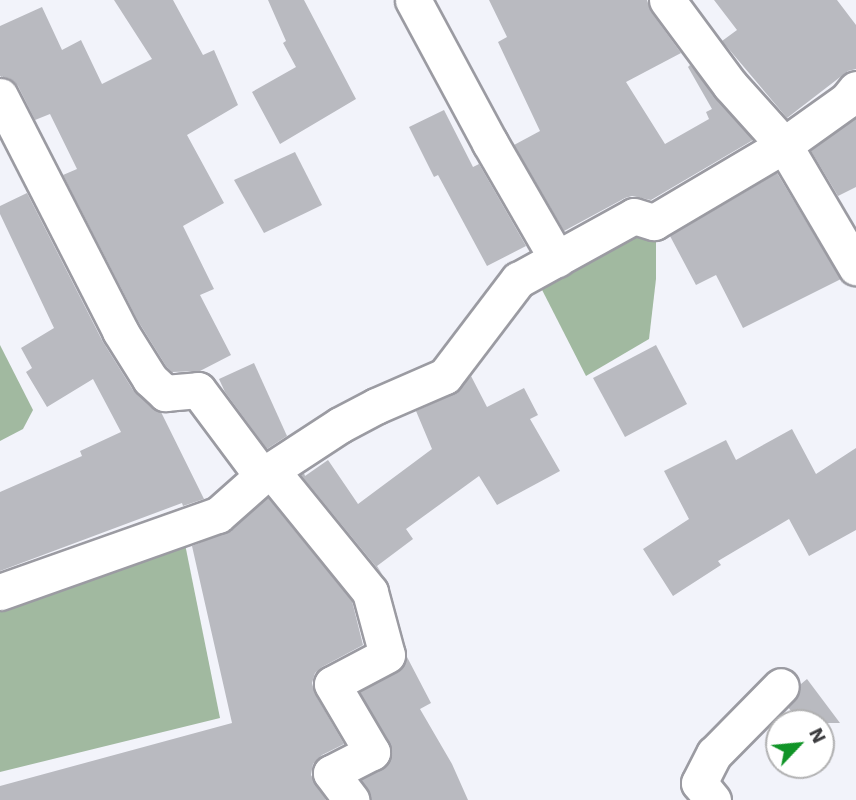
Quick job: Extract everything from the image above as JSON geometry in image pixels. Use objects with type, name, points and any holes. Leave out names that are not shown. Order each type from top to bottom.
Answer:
[{"type":"street","points":[[413,0],[490,143],[557,259]]},
{"type":"street","points":[[667,0],[730,85],[784,145],[856,267]]},
{"type":"street","points":[[0,592],[218,515],[267,473],[376,406],[445,376],[518,281],[634,216],[654,222],[784,145],[847,100],[856,89]]},
{"type":"street","points":[[0,96],[120,331],[150,379],[165,393],[198,390],[370,592],[387,654],[332,684],[372,752],[331,772],[351,800]]},
{"type":"street","points":[[713,800],[699,783],[714,754],[781,686]]},
{"type":"shaded area","points":[[631,223],[656,237],[656,279],[649,339],[586,376],[537,280]]},
{"type":"shaded area","points":[[0,345],[33,410],[23,429],[0,441]]},
{"type":"shaded area","points":[[185,544],[220,718],[0,772],[0,609]]},
{"type":"building","points":[[114,0],[173,0],[203,55],[214,50],[238,105],[187,135],[224,203],[183,226],[214,289],[200,295],[231,355],[200,371],[172,372],[166,366],[138,321],[63,175],[77,169],[50,114],[35,120],[18,86],[10,79],[0,76],[0,26],[42,7],[62,50],[81,40],[102,84],[152,59]]},
{"type":"building","points":[[268,0],[304,0],[356,99],[280,144],[252,92],[296,67],[283,43],[286,41]]},
{"type":"building","points":[[489,0],[647,0],[651,12],[681,53],[626,82],[665,144],[709,119],[706,112],[712,109],[688,67],[690,65],[753,140],[651,200],[632,196],[625,198],[564,231],[514,145],[540,131],[498,42],[507,37]]},
{"type":"building","points":[[714,0],[837,0],[856,25],[856,69],[848,71],[787,118],[722,41],[737,30]]},
{"type":"building","points":[[444,110],[473,167],[479,164],[526,246],[487,266],[438,175],[434,177],[409,127]]},
{"type":"building","points":[[856,118],[856,187],[838,196],[811,151]]},
{"type":"building","points":[[295,152],[322,205],[264,233],[234,180]]},
{"type":"building","points":[[777,173],[841,279],[743,328],[716,275],[696,285],[670,236]]},
{"type":"building","points":[[27,193],[103,342],[133,390],[161,412],[204,499],[183,506],[182,503],[0,571],[0,492],[82,456],[80,451],[121,432],[93,379],[47,407],[26,372],[32,368],[21,348],[54,328],[0,214],[0,206]]},
{"type":"building","points":[[656,345],[687,404],[625,437],[593,378]]},
{"type":"building","points":[[254,363],[287,436],[267,449],[225,392],[219,379]]},
{"type":"building","points":[[471,376],[487,407],[524,388],[538,415],[530,419],[560,471],[497,505],[479,476],[406,529],[413,539],[377,566],[382,574],[301,475],[304,473],[305,476],[328,460],[358,504],[432,449],[416,411],[454,394]]},
{"type":"building","points":[[792,429],[816,474],[856,448],[856,530],[809,556],[789,519],[718,561],[721,565],[673,596],[643,549],[689,519],[664,471],[726,440],[736,460]]},
{"type":"building","points":[[268,498],[352,601],[363,645],[322,667],[315,673],[312,683],[315,694],[344,744],[322,755],[313,764],[311,775],[326,800],[0,800],[0,786],[232,723],[192,546],[231,530]]},
{"type":"building","points":[[407,657],[431,703],[420,709],[452,764],[468,800],[371,800],[361,780],[389,763],[392,752],[360,692],[397,672]]},
{"type":"building","points":[[807,679],[830,709],[790,709],[788,707],[800,692],[801,684]]}]
